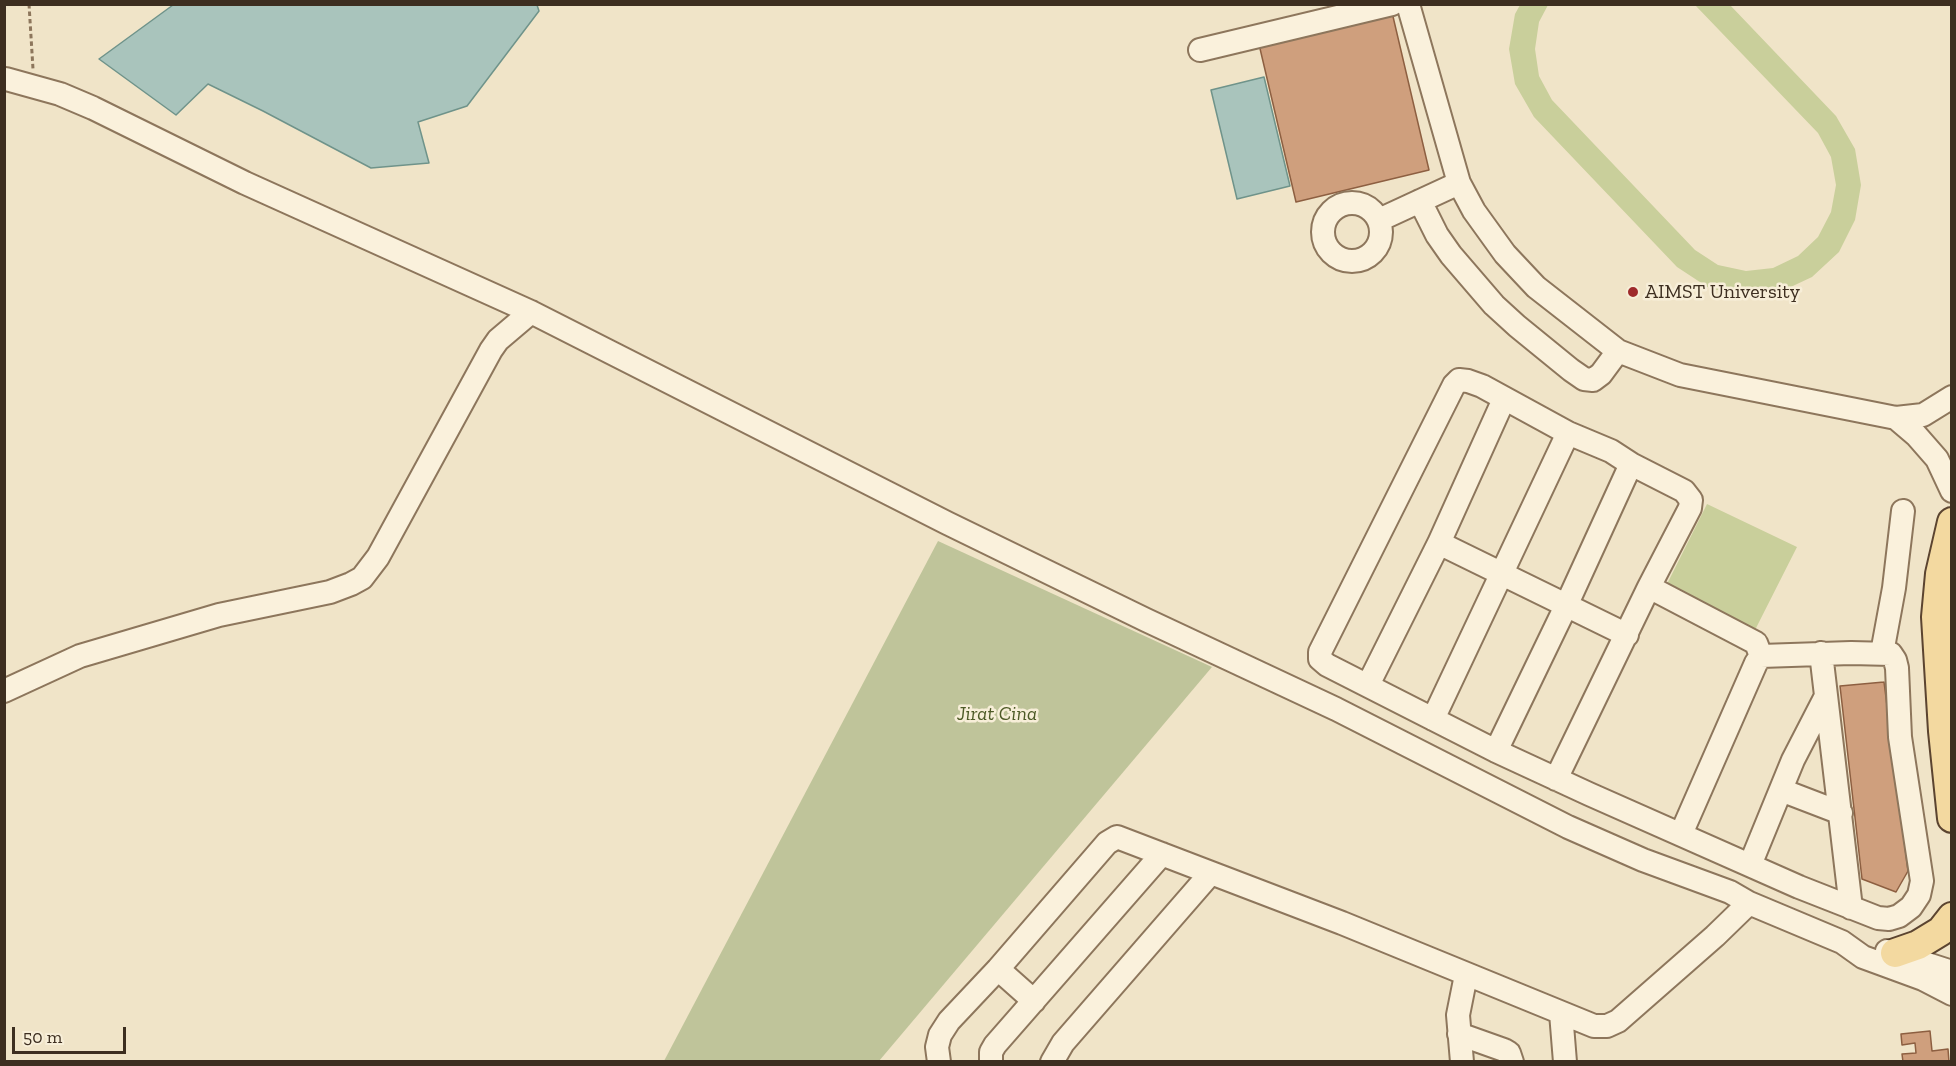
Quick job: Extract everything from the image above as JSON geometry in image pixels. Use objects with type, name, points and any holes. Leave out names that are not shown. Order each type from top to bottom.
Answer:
[{"type":"main road","points":[[1952,522],[1940,574],[1936,617],[1942,731],[1952,818]]},
{"type":"main road","points":[[1895,953],[1918,945],[1941,931],[1952,916]]},
{"type":"street","points":[[1200,50],[1392,4]]},
{"type":"street","points":[[1408,4],[1459,183],[1474,211],[1505,254],[1536,287],[1618,351],[1680,375],[1896,418],[1923,415],[1952,397]]},
{"type":"street","points":[[6,79],[34,86],[93,108],[245,183],[531,312],[958,528],[1146,620],[1326,704],[1568,827],[1842,942],[1895,953],[1952,972]]},
{"type":"street","points":[[1379,220],[1459,183]]},
{"type":"street","points":[[1420,201],[1437,235],[1451,255],[1494,305],[1571,370],[1584,379],[1593,380],[1601,374],[1618,351]]},
{"type":"street","points":[[4,691],[89,654],[219,615],[330,592],[362,578],[378,557],[491,350],[498,340],[531,312]]},
{"type":"street","points":[[1557,779],[1649,587],[1690,508],[1691,501],[1684,491],[1602,447],[1568,433],[1468,381],[1459,380],[1454,385],[1320,652],[1320,659],[1327,665],[1496,751],[1557,779],[1681,834],[1746,864],[1878,918],[1889,919],[1899,916],[1911,907],[1919,895],[1922,881],[1900,737],[1895,660],[1891,654],[1882,653],[1761,656]]},
{"type":"street","points":[[1368,685],[1439,543],[1504,399]]},
{"type":"street","points":[[1896,418],[1916,435],[1937,459],[1952,491]]},
{"type":"street","points":[[1433,719],[1568,433]]},
{"type":"street","points":[[1496,751],[1631,464]]},
{"type":"street","points":[[1882,653],[1894,588],[1903,511]]},
{"type":"street","points":[[1439,543],[1627,635]]},
{"type":"street","points":[[1649,587],[1756,643],[1761,656]]},
{"type":"street","points":[[1821,653],[1851,908]]},
{"type":"street","points":[[1681,834],[1761,656]]},
{"type":"street","points":[[939,1062],[937,1047],[940,1035],[949,1021],[998,969],[1111,839],[1117,837],[1351,927],[1594,1026],[1607,1026],[1618,1022],[1715,936],[1739,898],[1746,864],[1792,760],[1826,696]]},
{"type":"street","points":[[1781,789],[1841,813]]},
{"type":"street","points":[[991,1062],[991,1052],[995,1045],[1162,854]]},
{"type":"street","points":[[1052,1062],[1063,1043],[1210,874]]},
{"type":"street","points":[[1842,942],[1863,957],[1923,979],[1952,994]]},
{"type":"street","points":[[998,969],[1034,1001]]},
{"type":"street","points":[[1462,1062],[1458,1015],[1466,975]]},
{"type":"street","points":[[1561,1013],[1565,1062]]},
{"type":"street","points":[[1459,1034],[1504,1050],[1509,1053],[1512,1062]]},
{"type":"path","points":[[29,4],[34,86]]},
{"type":"green space","points":[[1520,5],[1548,5],[1539,22],[1535,49],[1539,76],[1552,100],[1695,250],[1718,265],[1746,271],[1773,268],[1798,256],[1818,237],[1831,212],[1836,185],[1831,157],[1818,133],[1695,5],[1730,5],[1836,116],[1855,149],[1861,185],[1855,220],[1839,252],[1812,277],[1780,292],[1744,296],[1709,288],[1677,267],[1534,117],[1515,84],[1509,49],[1515,14]]},
{"type":"green space","points":[[1707,504],[1797,547],[1755,630],[1666,586]]},
{"type":"green space","name":"Jirat Cina","points":[[938,541],[1212,667],[879,1061],[664,1061]]},
{"type":"water","points":[[173,5],[537,5],[539,11],[467,106],[418,122],[429,163],[371,168],[208,84],[176,115],[99,59]]},
{"type":"water","points":[[1264,77],[1290,186],[1237,199],[1211,90]]},
{"type":"building","points":[[1391,8],[1429,170],[1296,202],[1258,40]]},
{"type":"building","points":[[1884,682],[1908,871],[1896,892],[1862,879],[1840,686]]},
{"type":"building","points":[[1930,1031],[1932,1051],[1948,1049],[1949,1062],[1903,1062],[1902,1054],[1916,1053],[1915,1043],[1902,1045],[1901,1034]]},
{"type":"place","name":"AIMST University","points":[[1633,292]]}]
